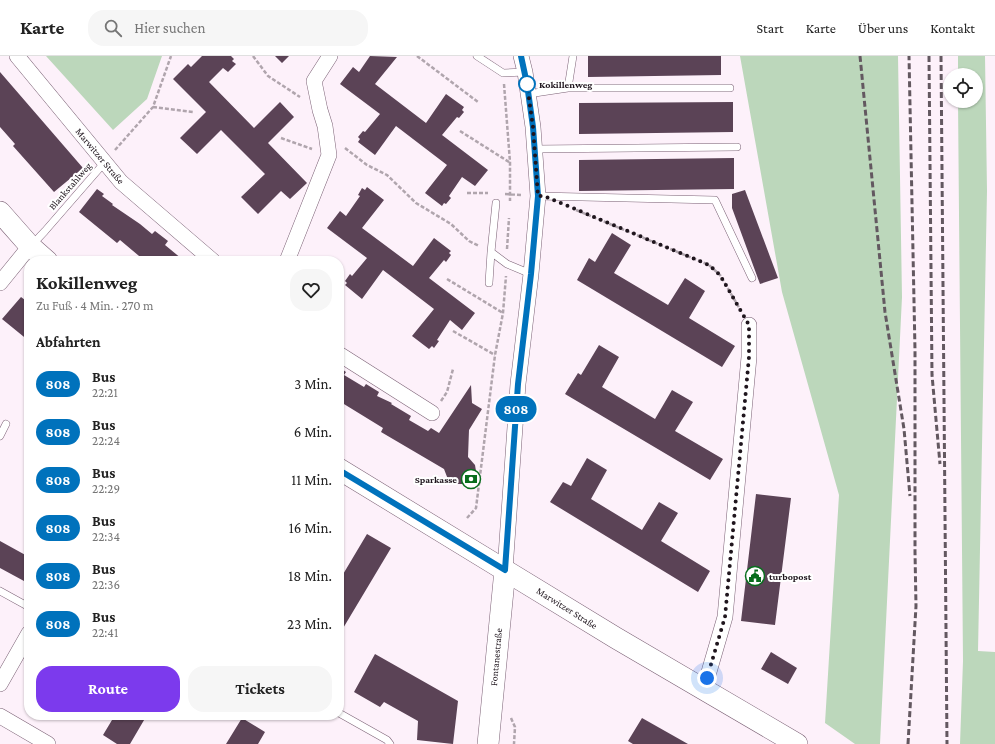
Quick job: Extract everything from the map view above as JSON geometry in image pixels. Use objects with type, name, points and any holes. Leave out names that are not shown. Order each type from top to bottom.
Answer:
[{"type":"main road","points":[[0,212],[30,246],[41,256]]},
{"type":"main road","name":"Marwitzer Straße","points":[[344,473],[616,638],[797,744]]},
{"type":"main road","name":"Fontanestraße","points":[[488,744],[505,570]]},
{"type":"street","name":"Marwitzer Straße","points":[[17,56],[121,182],[207,256]]},
{"type":"street","points":[[289,256],[329,156],[325,126],[314,81],[330,56]]},
{"type":"street","points":[[505,570],[518,384],[531,274],[538,196],[535,149],[522,56]]},
{"type":"street","points":[[0,283],[30,246]]},
{"type":"street","points":[[704,689],[725,617],[749,357],[749,325]]},
{"type":"street","points":[[344,357],[432,413]]},
{"type":"street","points":[[0,684],[24,642]]},
{"type":"street","points":[[0,716],[48,744]]},
{"type":"lane","points":[[476,56],[503,73],[525,72]]},
{"type":"lane","points":[[568,88],[573,56]]},
{"type":"lane","points":[[528,94],[568,88],[730,88]]},
{"type":"lane","points":[[535,149],[737,147]]},
{"type":"lane","name":"Blankstahlweg","points":[[30,246],[105,162]]},
{"type":"lane","points":[[538,196],[715,200],[752,278]]},
{"type":"lane","points":[[489,283],[496,203]]},
{"type":"lane","points":[[491,252],[507,264],[531,274]]},
{"type":"lane","points":[[0,436],[6,424]]},
{"type":"lane","points":[[0,591],[24,604]]},
{"type":"lane","points":[[344,716],[387,740],[390,744]]},
{"type":"path","name":"Blankstahlweg","points":[[105,162],[153,107],[171,56]]},
{"type":"path","points":[[253,56],[268,76],[320,110]]},
{"type":"path","points":[[417,56],[478,102]]},
{"type":"path","points":[[153,107],[193,112]]},
{"type":"path","points":[[325,126],[349,152],[367,165],[387,175],[416,203],[451,224],[469,241],[491,252]]},
{"type":"path","points":[[460,131],[510,162]]},
{"type":"path","points":[[281,138],[329,156]]},
{"type":"path","points":[[573,209],[709,265],[720,275],[749,325]]},
{"type":"path","points":[[447,279],[503,314]]},
{"type":"path","points":[[453,331],[495,355]]},
{"type":"path","points":[[432,413],[447,392],[453,369]]},
{"type":"path","points":[[514,744],[515,727]]},
{"type":"green space","points":[[46,56],[162,56],[147,99],[113,130]]},
{"type":"green space","points":[[740,56],[898,56],[902,297],[880,744],[855,744],[825,723],[839,495],[782,292]]},
{"type":"green space","points":[[958,56],[985,56],[987,191],[978,651],[995,652],[995,744],[960,744],[963,661],[958,108],[983,108],[983,68],[958,68]]},
{"type":"building","points":[[202,56],[231,56],[234,59],[232,61],[236,64],[228,72],[223,68],[209,82],[254,128],[280,102],[294,117],[268,143],[307,183],[290,199],[281,191],[258,214],[241,197],[265,174],[221,130],[197,154],[180,138],[206,112],[173,79],[188,64],[191,67]]},
{"type":"building","points":[[275,56],[289,56],[282,63]]},
{"type":"building","points":[[370,56],[397,57],[375,84],[426,123],[446,94],[464,107],[462,110],[464,112],[459,118],[457,117],[442,135],[488,170],[475,186],[462,177],[449,196],[451,198],[442,206],[425,193],[447,165],[396,126],[375,155],[358,142],[360,139],[358,137],[363,131],[365,132],[380,114],[340,84],[353,67],[359,72]]},
{"type":"building","points":[[588,56],[721,56],[721,75],[588,77]]},
{"type":"building","points":[[0,72],[83,168],[54,192],[13,146],[15,144],[0,127]]},
{"type":"building","points":[[733,102],[733,132],[579,134],[579,103]]},
{"type":"building","points":[[734,158],[734,189],[579,191],[579,160]]},
{"type":"building","points":[[367,187],[384,200],[362,228],[413,266],[434,238],[451,251],[449,253],[451,255],[446,262],[444,260],[429,278],[475,313],[462,330],[450,320],[437,340],[439,341],[434,348],[432,346],[429,349],[412,336],[434,309],[383,270],[362,299],[345,285],[347,283],[345,281],[350,274],[352,276],[367,258],[327,228],[340,211],[346,216],[360,196],[358,195],[362,188],[365,190]]},
{"type":"building","points":[[97,189],[104,194],[102,196],[113,204],[112,205],[152,234],[155,231],[168,241],[165,245],[178,256],[139,256],[120,240],[117,243],[79,212]]},
{"type":"building","points":[[745,190],[778,278],[760,284],[732,208],[732,194]]},
{"type":"building","points":[[612,233],[631,245],[614,273],[668,305],[685,278],[705,291],[689,318],[735,346],[722,367],[577,280],[589,258],[595,262]]},
{"type":"building","points":[[21,297],[24,299],[24,337],[2,319]]},
{"type":"building","points":[[599,345],[619,357],[602,387],[655,419],[672,390],[693,402],[675,431],[723,459],[710,480],[565,394],[578,373],[581,375]]},
{"type":"building","points":[[344,375],[364,387],[366,384],[379,392],[377,396],[392,403],[391,404],[411,416],[409,420],[428,431],[431,428],[439,433],[471,385],[472,403],[482,409],[469,430],[468,457],[475,465],[476,471],[471,479],[465,484],[455,484],[449,482],[444,469],[381,432],[383,428],[344,404]]},
{"type":"building","points":[[587,458],[607,470],[591,499],[642,530],[659,502],[678,513],[661,541],[710,571],[698,592],[550,502],[563,482],[571,486]]},
{"type":"building","points":[[756,494],[791,498],[775,625],[741,621]]},
{"type":"building","points":[[367,534],[391,548],[344,627],[344,573]]},
{"type":"building","points":[[0,541],[24,554],[24,581],[0,568]]},
{"type":"building","points":[[771,652],[797,668],[788,684],[761,669]]},
{"type":"building","points":[[375,654],[458,701],[453,744],[417,740],[418,721],[384,702],[380,707],[354,692]]},
{"type":"building","points":[[642,718],[688,744],[633,744],[628,741]]},
{"type":"building","points":[[112,720],[144,720],[130,744],[117,744],[103,735]]},
{"type":"building","points":[[241,720],[245,720],[265,732],[258,744],[226,744]]},
{"type":"railway","points":[[860,56],[885,312],[904,429],[910,496]]},
{"type":"railway","points":[[908,744],[916,606],[915,350],[909,56]]},
{"type":"railway","points":[[929,56],[932,375],[940,464]]},
{"type":"railway","points":[[941,56],[947,744]]},
{"type":"bus line","name":"808","points":[[344,473],[505,570],[518,384],[531,274],[538,196],[533,127],[525,72],[521,56]]},
{"type":"place","name":"Kokillenweg","points":[[527,84]]},
{"type":"place","name":"Sparkasse","points":[[471,479]]},
{"type":"place","name":"turbopost","points":[[755,576]]},
{"type":"route","points":[[527,84],[533,127],[538,196],[544,196],[555,202],[709,265],[720,275],[749,325],[749,357],[725,617],[707,678]]}]
